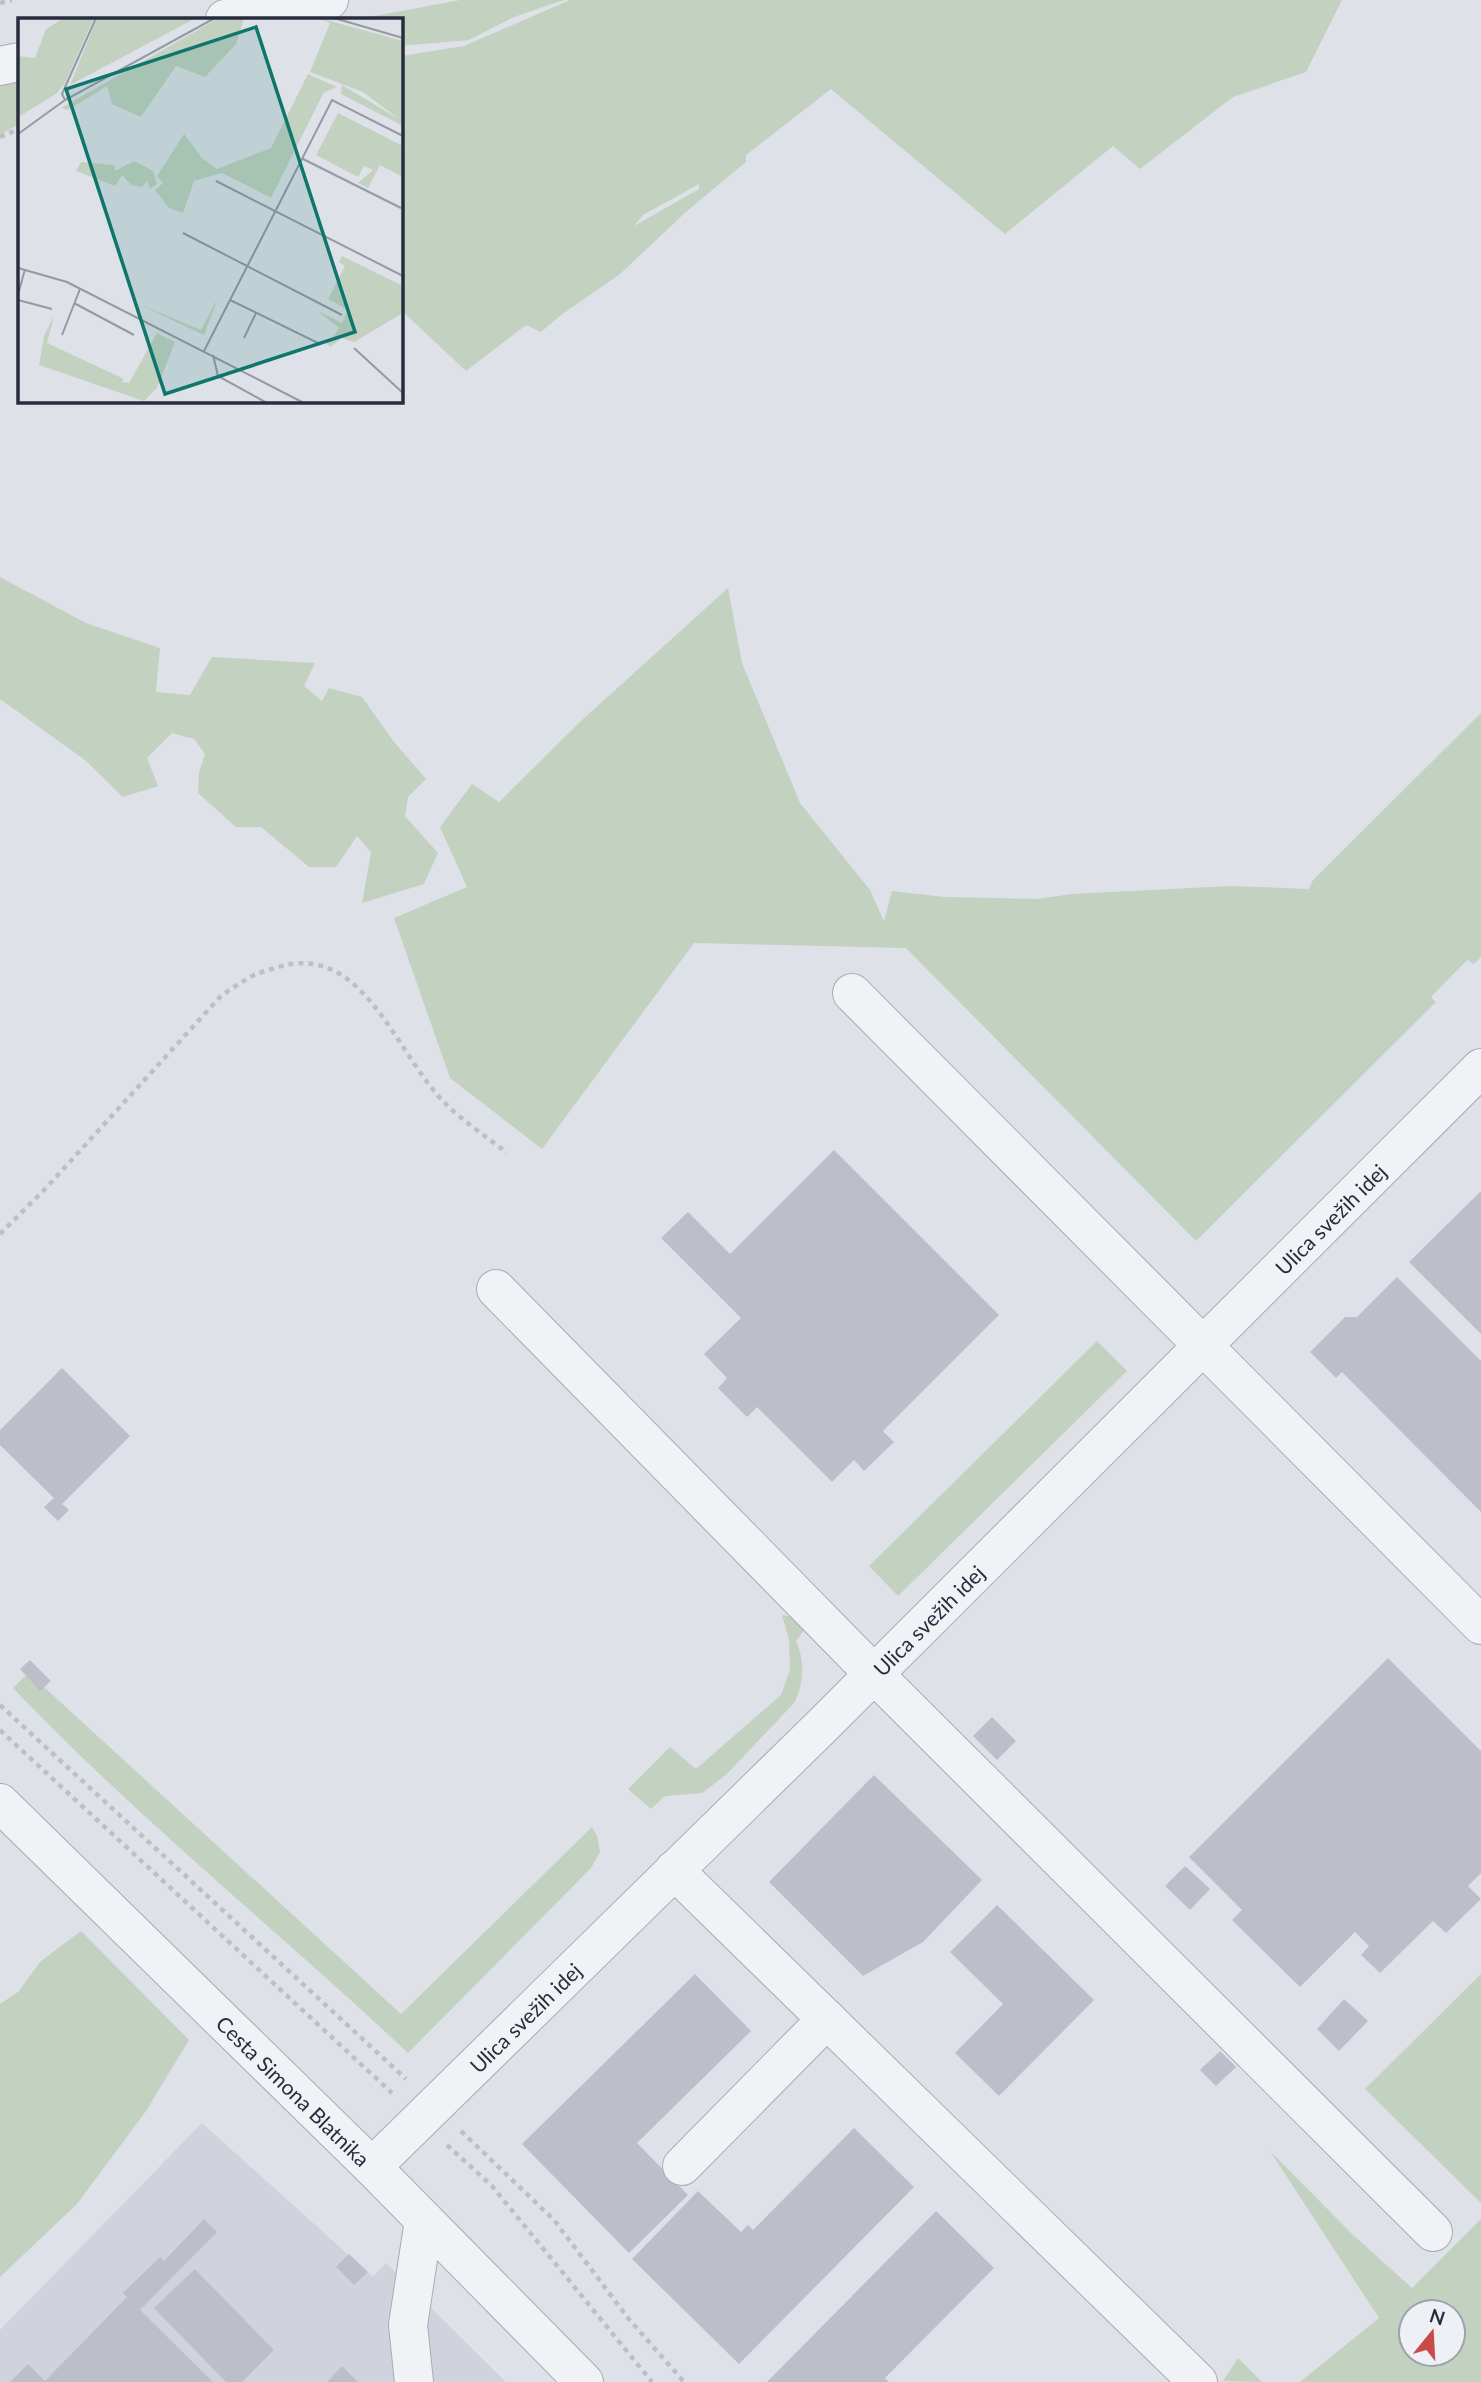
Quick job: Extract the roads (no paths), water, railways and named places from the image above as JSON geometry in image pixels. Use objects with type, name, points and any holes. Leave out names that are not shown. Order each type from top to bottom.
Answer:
[{"type":"street","points":[[230,18],[329,0]]},
{"type":"street","points":[[0,66],[18,62]]},
{"type":"street","points":[[852,993],[1481,1625]]},
{"type":"street","name":"Ulica svežih idej","points":[[372,2167],[874,1674],[1481,1068]]},
{"type":"street","points":[[496,1289],[874,1674],[1433,2232]]},
{"type":"street","name":"Cesta Simona Blatnika","points":[[0,1803],[372,2167],[584,2382]]},
{"type":"street","points":[[674,1870],[1198,2382]]},
{"type":"street","points":[[682,2166],[827,2019]]},
{"type":"street","points":[[414,2382],[408,2325],[424,2220]]}]
